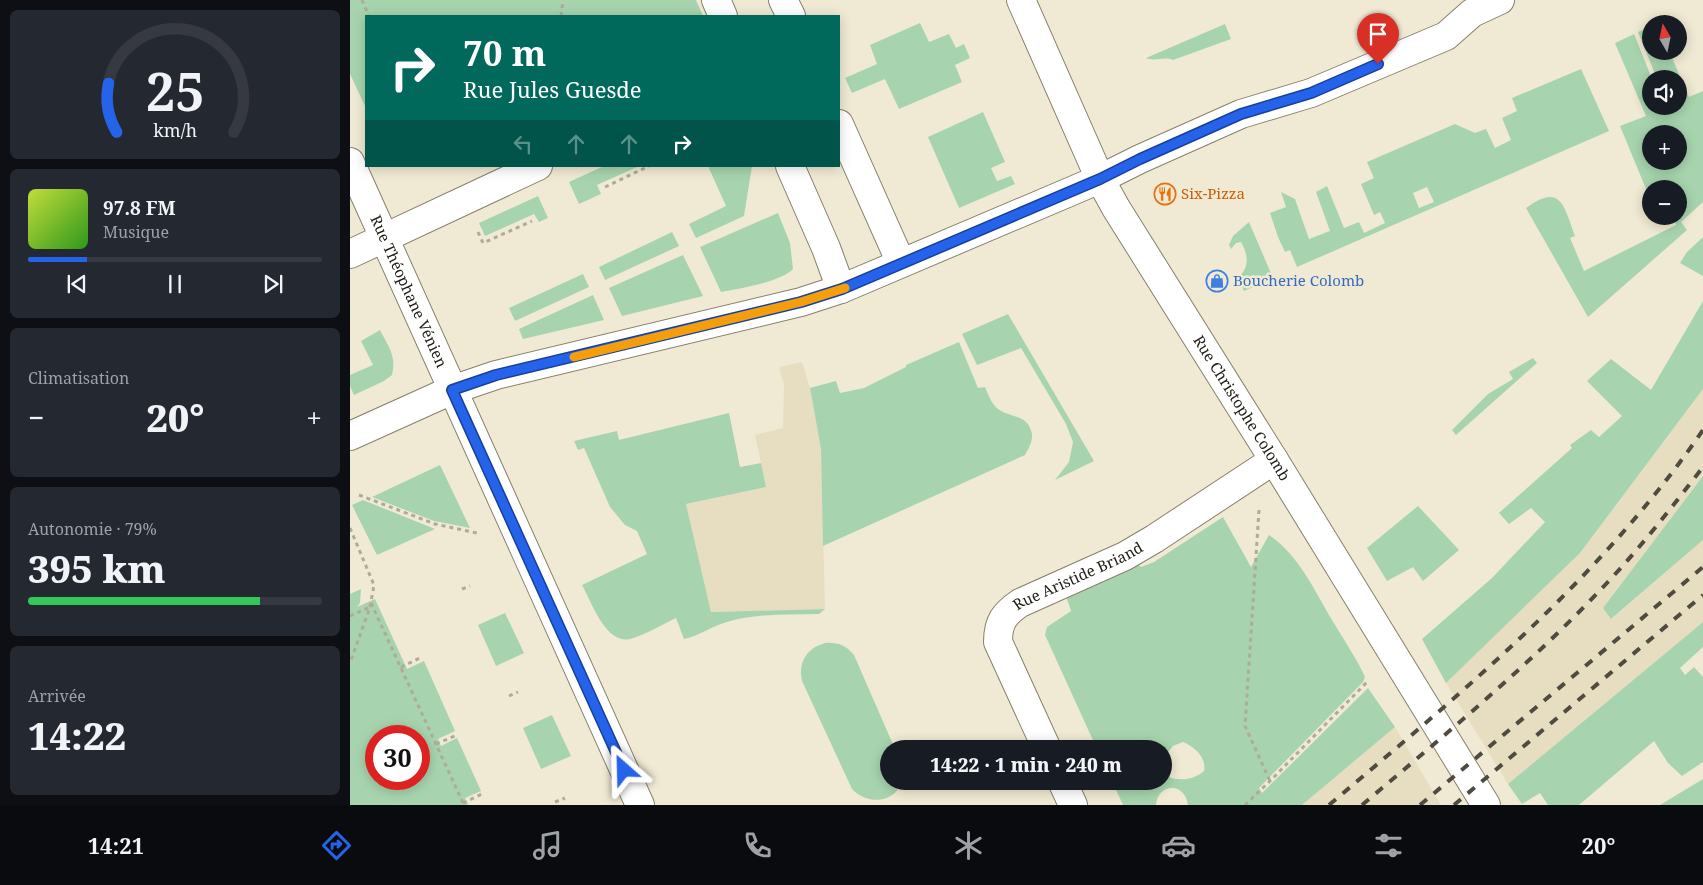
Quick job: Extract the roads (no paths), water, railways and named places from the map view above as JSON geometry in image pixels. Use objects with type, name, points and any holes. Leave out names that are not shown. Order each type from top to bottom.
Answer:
[{"type":"street","points":[[716,0],[723,15]]},
{"type":"street","points":[[783,0],[790,15]]},
{"type":"street","name":"Rue Christophe Colomb","points":[[1021,0],[1100,179],[1120,215],[1274,460],[1486,805]]},
{"type":"street","points":[[350,436],[452,390],[496,375],[801,302],[842,289],[1100,179],[1241,114],[1311,93],[1446,36],[1472,13],[1500,0]]},
{"type":"street","points":[[840,126],[901,263]]},
{"type":"street","name":"Rue Théophane Vénien","points":[[350,162],[640,805]]},
{"type":"street","points":[[350,254],[536,167]]},
{"type":"street","points":[[790,167],[842,289]]},
{"type":"street","name":"Rue Aristide Briand","points":[[1043,740],[998,642],[998,630],[1002,620],[1010,610],[1020,603],[1125,556],[1274,460]]},
{"type":"street","points":[[1066,790],[1073,805]]},
{"type":"railway","points":[[1329,805],[1480,675],[1576,583],[1621,535],[1663,484],[1703,430]]},
{"type":"railway","points":[[1362,805],[1487,698],[1577,614],[1632,556],[1703,467]]},
{"type":"railway","points":[[1420,805],[1703,567]]},
{"type":"railway","points":[[1454,805],[1703,595]]},
{"type":"place","name":"Six-Pizza","points":[[1165,194]]},
{"type":"place","name":"Boucherie Colomb","points":[[1217,281]]}]
